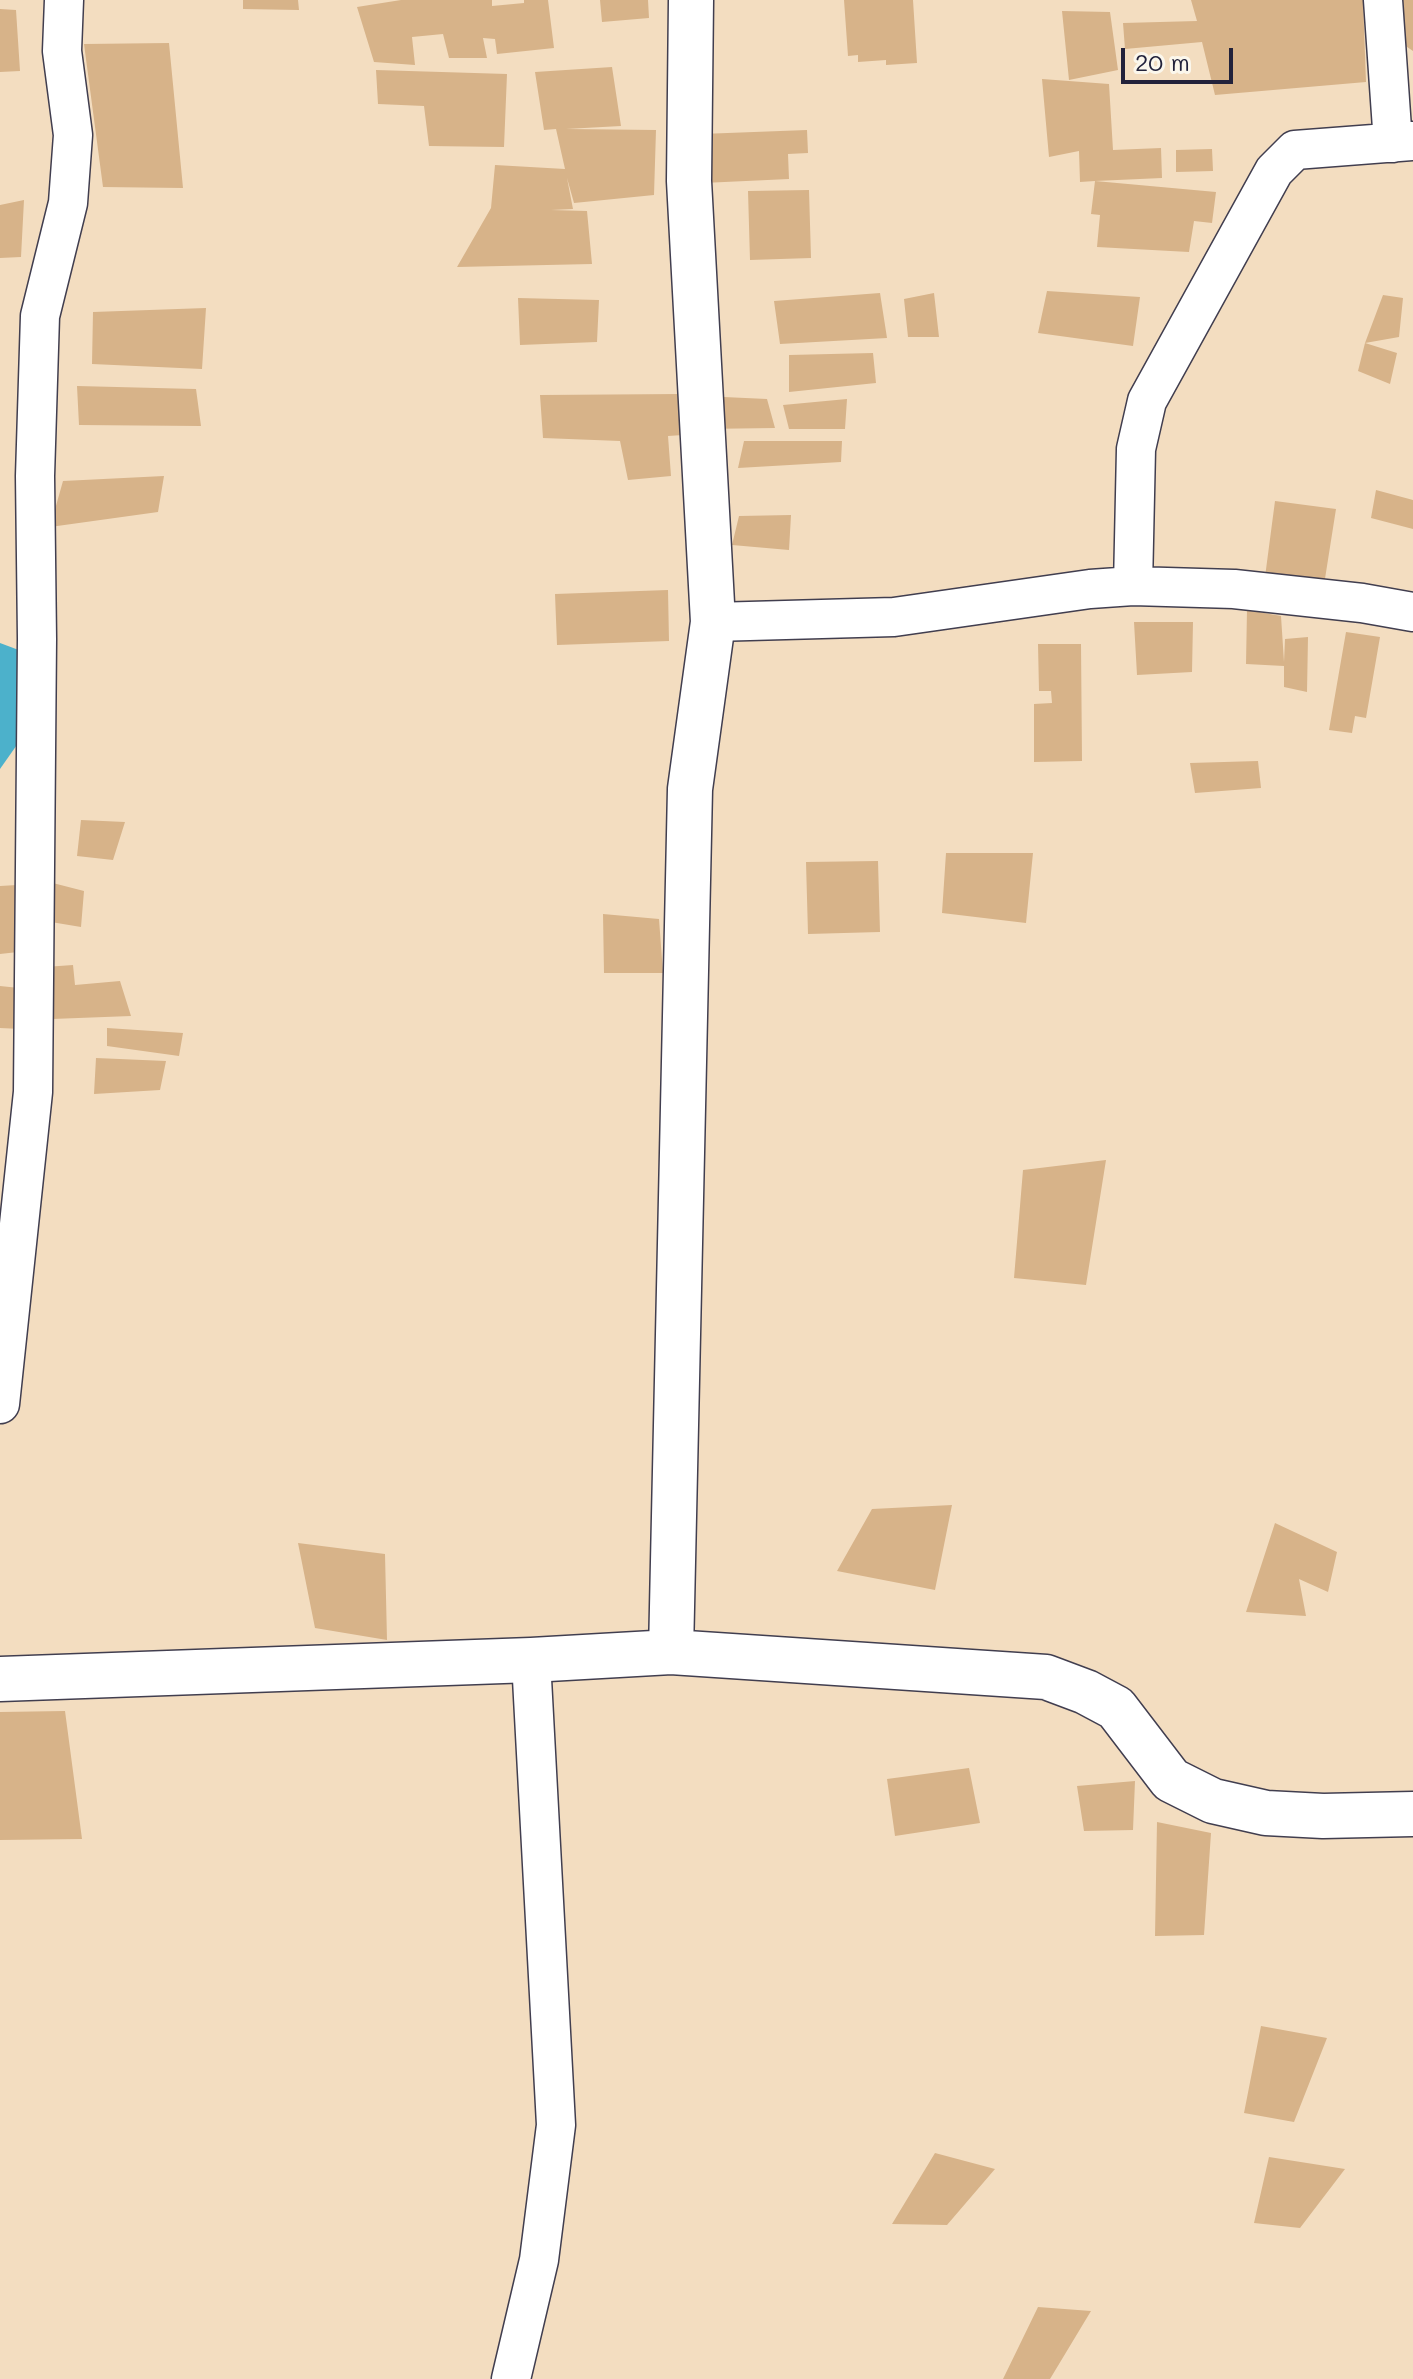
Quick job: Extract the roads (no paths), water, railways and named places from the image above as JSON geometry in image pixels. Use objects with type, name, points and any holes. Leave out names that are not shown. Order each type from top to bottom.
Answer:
[{"type":"street","points":[[0,1404],[33,1092],[37,655],[35,476],[40,316],[68,203],[72,149],[71,106],[62,51],[64,0]]},
{"type":"street","points":[[671,1652],[690,789],[713,622],[689,181],[691,0]]},
{"type":"street","points":[[1133,586],[1136,449],[1147,401],[1274,171],[1295,150],[1403,142],[1383,0]]},
{"type":"street","points":[[713,622],[894,617],[1090,589],[1133,586],[1234,589],[1362,603],[1413,612]]},
{"type":"street","points":[[0,1679],[671,1652],[1046,1677],[1086,1692],[1116,1708],[1171,1780],[1213,1801],[1266,1813],[1323,1816],[1413,1814]]},
{"type":"street","points":[[511,2379],[539,2260],[556,2125],[531,1660]]},
{"type":"water","points":[[0,643],[24,652],[26,732],[0,769]]}]
